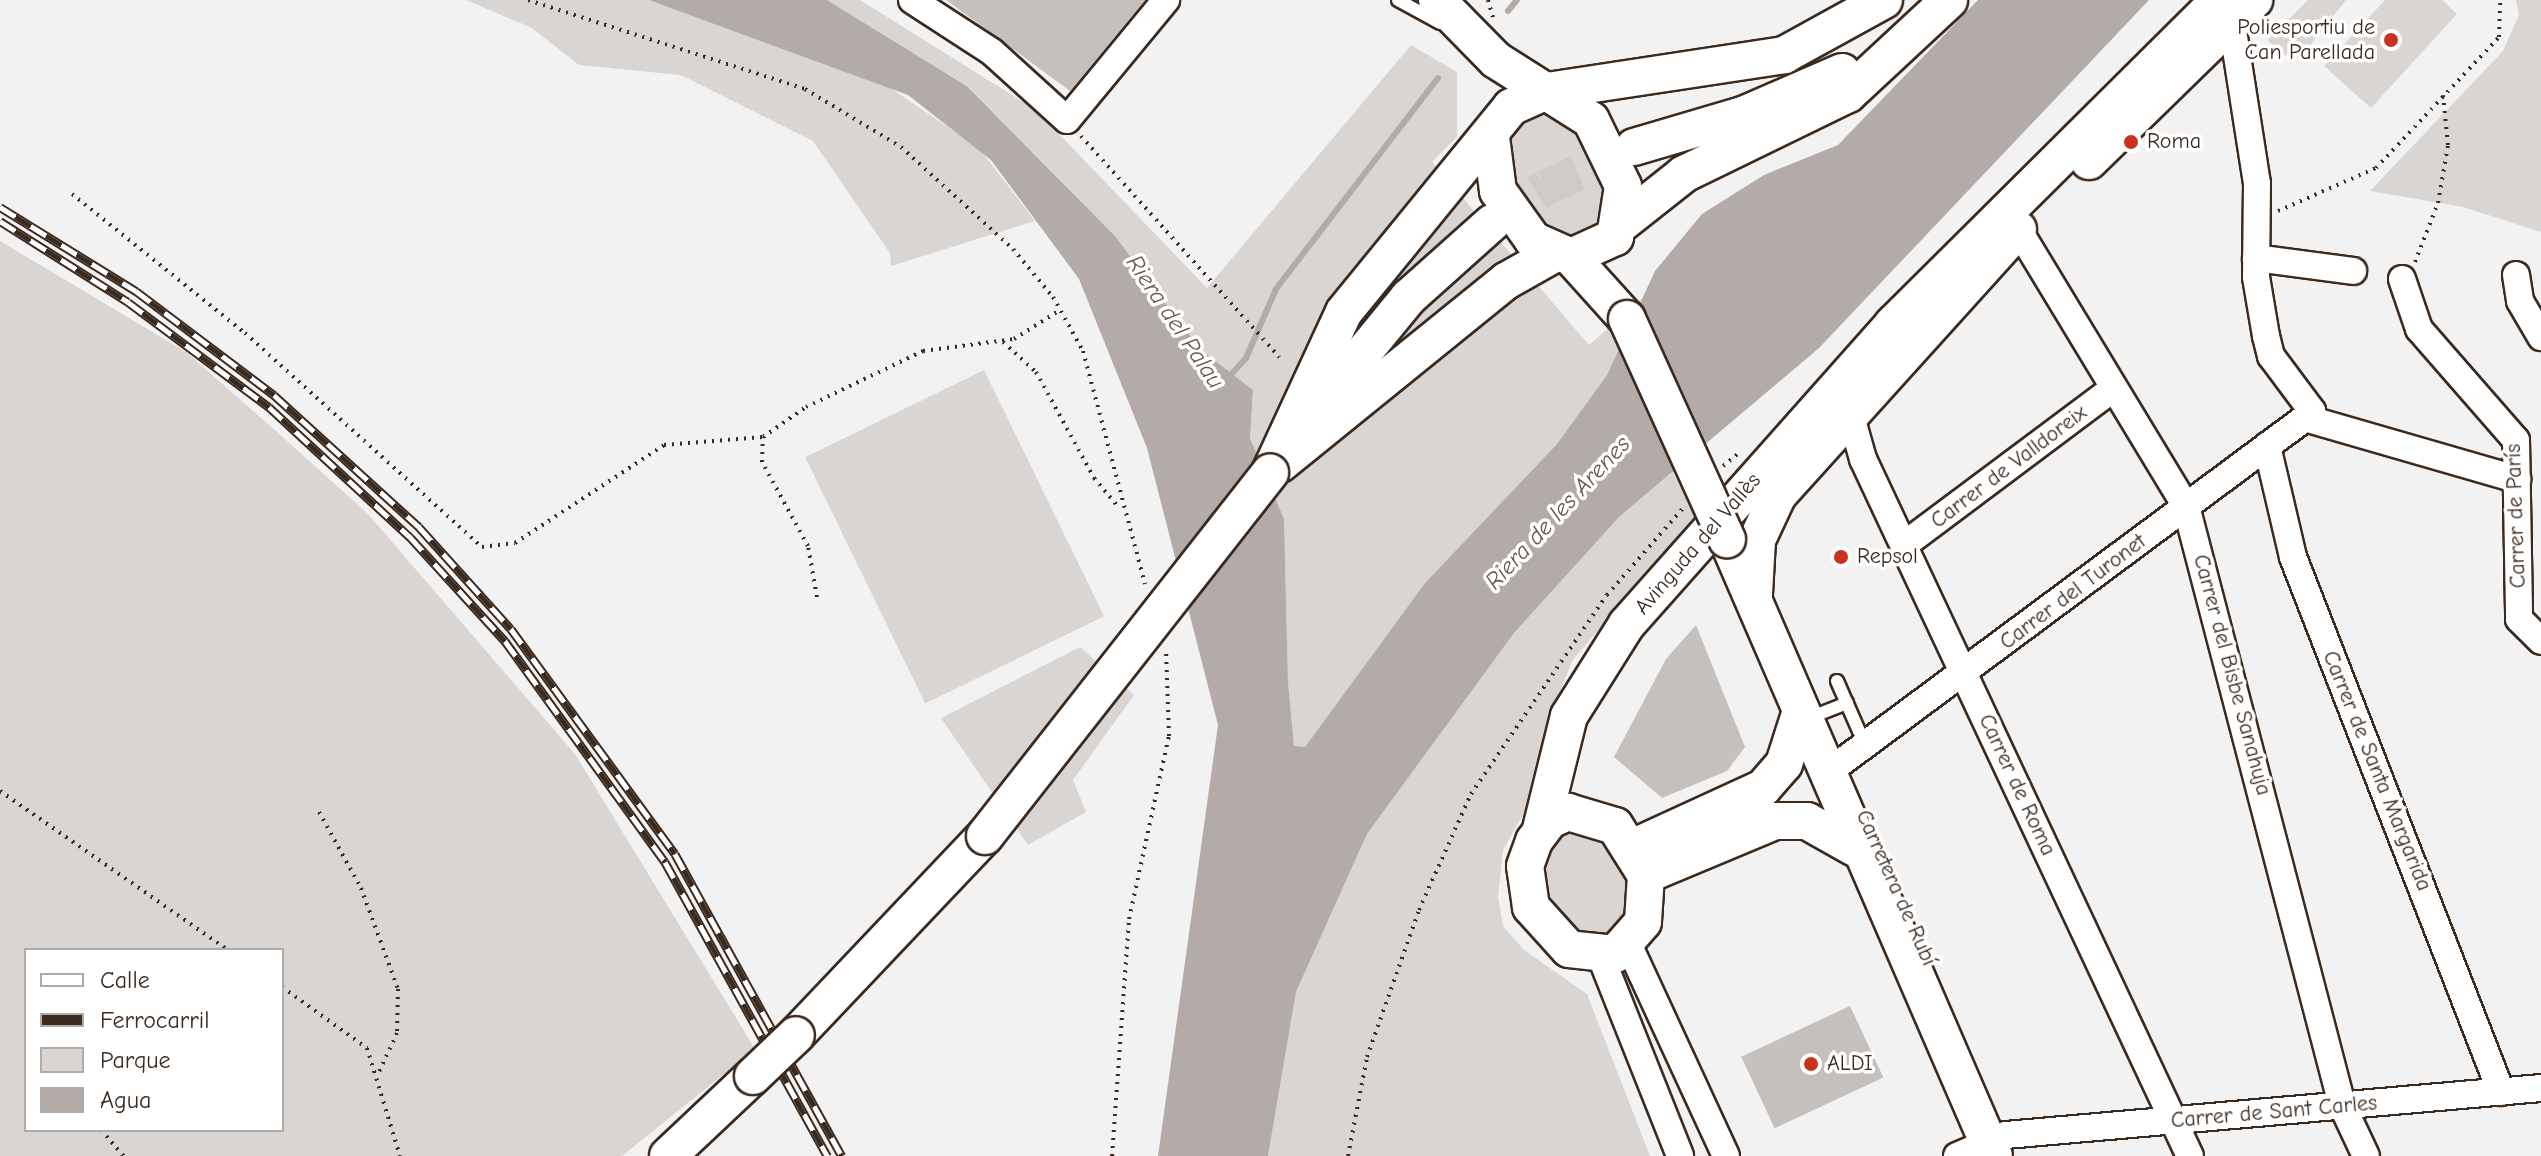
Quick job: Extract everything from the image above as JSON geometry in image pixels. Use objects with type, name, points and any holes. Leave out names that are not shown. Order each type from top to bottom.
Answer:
[{"type":"main road","points":[[1329,392],[1361,286],[1493,131],[1544,95],[1784,55],[1884,0]]},
{"type":"main road","points":[[1669,135],[1848,51],[1910,0]]},
{"type":"main road","points":[[1634,147],[1810,90],[1859,63],[1934,0]]},
{"type":"main road","points":[[1329,392],[1517,273],[1618,231],[1684,174],[1848,94],[1949,0]]},
{"type":"main road","name":"Avinguda del Vallès","points":[[1760,613],[1765,518],[1850,413],[2018,229],[2234,6]]},
{"type":"main road","name":"Avinguda del Vallès","points":[[1541,829],[1569,716],[1600,658],[1903,314],[2234,6]]},
{"type":"main road","points":[[1437,7],[1496,60],[1544,95],[1591,120],[1612,154],[1625,200],[1618,231],[1627,319]]},
{"type":"main road","points":[[1437,7],[1483,71],[1493,131],[1498,191],[1520,227],[1562,256],[1627,319]]},
{"type":"main road","points":[[668,1156],[796,1035],[985,836],[1329,392],[1408,298],[1492,223]]},
{"type":"main road","name":"Avinguda del Vallès","points":[[1869,356],[2018,229]]},
{"type":"main road","name":"Carretera de Rubí","points":[[1627,319],[1760,613],[1839,764],[1992,1149]]},
{"type":"main road","points":[[1640,861],[1763,788],[1784,764],[1812,710]]},
{"type":"main road","name":"Carretera de Rubí","points":[[1812,710],[1855,848],[1992,1149]]},
{"type":"main road","points":[[1560,753],[1571,785],[1640,861],[1643,922],[1615,952],[1552,938],[1531,907],[1525,866],[1541,829],[1568,812],[1595,815]]},
{"type":"main road","points":[[1640,861],[1775,821],[1807,821],[1855,848]]},
{"type":"street","points":[[912,0],[992,52],[1067,120],[1166,0]]},
{"type":"street","points":[[2234,6],[2257,218],[2256,258],[2271,356],[2312,411],[2305,418],[2517,479]]},
{"type":"street","name":"Carrer del Bisbe Sanahuja","points":[[2018,229],[2186,506],[2342,1105],[2366,1156]]},
{"type":"street","points":[[2256,258],[2353,271]]},
{"type":"street","points":[[2516,275],[2520,301],[2541,337]]},
{"type":"street","name":"Carrer de París","points":[[2402,279],[2419,329],[2516,440],[2519,619],[2541,641]]},
{"type":"street","name":"Carrer de Valldoreix","points":[[1904,545],[2114,388]]},
{"type":"street","name":"Carrer de Roma","points":[[1850,413],[1904,545],[2190,1156]]},
{"type":"street","name":"Carrer del Turonet","points":[[1839,764],[1965,674],[2305,418]]},
{"type":"street","name":"Carrer de Santa Margarida","points":[[2267,446],[2293,557],[2501,1092]]},
{"type":"street","points":[[1615,952],[1680,1156]]},
{"type":"street","points":[[1615,952],[1726,1156]]},
{"type":"street","name":"Carrer de Sant Carles","points":[[1992,1149],[2174,1120],[2541,1088]]},
{"type":"lane","points":[[1398,0],[1437,7]]},
{"type":"lane","points":[[1837,681],[1812,710],[1859,731]]},
{"type":"path","points":[[528,0],[774,77],[834,104],[901,147],[1023,258]]},
{"type":"path","points":[[1488,0],[1493,20]]},
{"type":"path","points":[[2257,218],[2376,168],[2499,37],[2500,0]]},
{"type":"path","points":[[2402,279],[2425,249],[2438,203],[2448,145],[2443,95]]},
{"type":"path","points":[[1067,120],[1237,315],[1279,357]]},
{"type":"path","points":[[72,194],[245,333],[482,547],[515,543],[664,445],[763,437],[806,407],[923,351],[1003,342],[1060,310]]},
{"type":"path","points":[[1003,342],[1036,372],[1094,478],[1122,511]]},
{"type":"path","points":[[763,437],[762,462],[808,546],[817,597]]},
{"type":"path","points":[[0,791],[225,948]]},
{"type":"path","points":[[319,812],[361,888],[398,989],[397,1033],[379,1072]]},
{"type":"path","points":[[284,988],[367,1048],[379,1072],[400,1156]]},
{"type":"path","points":[[103,1132],[124,1156]]},
{"type":"green space","points":[[466,0],[649,0],[877,79],[979,148],[1035,221],[891,266],[890,253],[813,141],[681,75],[579,65],[532,28]]},
{"type":"green space","points":[[827,0],[860,0],[1036,110],[1207,288],[1411,45],[1457,72],[1457,137],[1432,162],[1589,345],[1644,297],[1607,375],[1557,444],[1425,583],[1305,747],[1294,747],[1288,682],[1284,519],[1250,438],[1253,390],[1200,349],[1115,236],[968,86]]},
{"type":"green space","points":[[2308,0],[2346,0],[2307,49],[2281,56],[2268,40]]},
{"type":"green space","name":"Poliesportiu de Can Parellada","points":[[2385,0],[2442,0],[2457,14],[2371,108],[2324,66]]},
{"type":"green space","points":[[2516,0],[2541,0],[2541,232],[2463,207],[2370,191],[2503,51],[2519,15]]},
{"type":"green space","points":[[1549,112],[1571,122],[1604,174],[1610,211],[1587,240],[1555,237],[1518,194],[1505,143],[1519,122]]},
{"type":"green space","points":[[0,241],[186,352],[286,440],[368,514],[575,754],[755,1049],[622,1156],[0,1156]]},
{"type":"green space","points":[[984,370],[1104,616],[925,704],[805,457]]},
{"type":"green space","points":[[1673,472],[1695,517],[1572,661],[1544,733],[1533,797],[1503,850],[1498,897],[1503,926],[1524,950],[1587,994],[1650,1156],[1268,1156],[1296,992],[1367,834],[1514,633],[1619,517]]},
{"type":"green space","points":[[1080,647],[1134,695],[1073,780],[1086,812],[1028,845],[941,718]]},
{"type":"green space","points":[[1585,826],[1602,834],[1635,889],[1618,939],[1564,931],[1539,881],[1555,834]]},
{"type":"water","points":[[649,0],[827,0],[967,86],[1115,236],[1200,349],[1253,390],[1250,438],[1284,519],[1288,682],[1294,746],[1305,747],[1425,583],[1557,444],[1607,375],[1655,271],[1702,214],[1764,175],[1838,145],[1978,0],[2149,0],[1819,348],[1619,517],[1514,633],[1367,834],[1296,992],[1268,1156],[1158,1156],[1218,725],[1147,448],[1079,279],[991,160],[908,95]]},
{"type":"building","points":[[946,0],[1145,0],[1070,91]]},
{"type":"building","points":[[1696,625],[1745,747],[1727,771],[1662,798],[1614,757],[1666,659]]},
{"type":"building","name":"ALDI","points":[[1850,1006],[1883,1078],[1775,1128],[1741,1057]]},
{"type":"waterway","points":[[1508,11],[1517,0]]},
{"type":"waterway","name":"Riera del Palau","points":[[1228,378],[1246,358],[1276,289],[1438,78]]},
{"type":"tunnel","points":[[1492,223],[1545,188],[1634,147]]},
{"type":"railway","points":[[0,207],[136,291],[274,395],[419,527],[511,629],[675,854],[842,1156]]},
{"type":"railway","points":[[0,221],[128,302],[269,407],[410,537],[505,641],[665,862],[827,1156]]},
{"type":"place","name":"Poliesportiu de Can Parellada","points":[[2391,40]]},
{"type":"place","name":"Roma","points":[[2131,142]]},
{"type":"place","name":"Repsol","points":[[1841,557]]},
{"type":"place","name":"ALDI","points":[[1811,1064]]},
{"type":"water label","name":"Riera de les Arenes","points":[[1558,513]]}]
